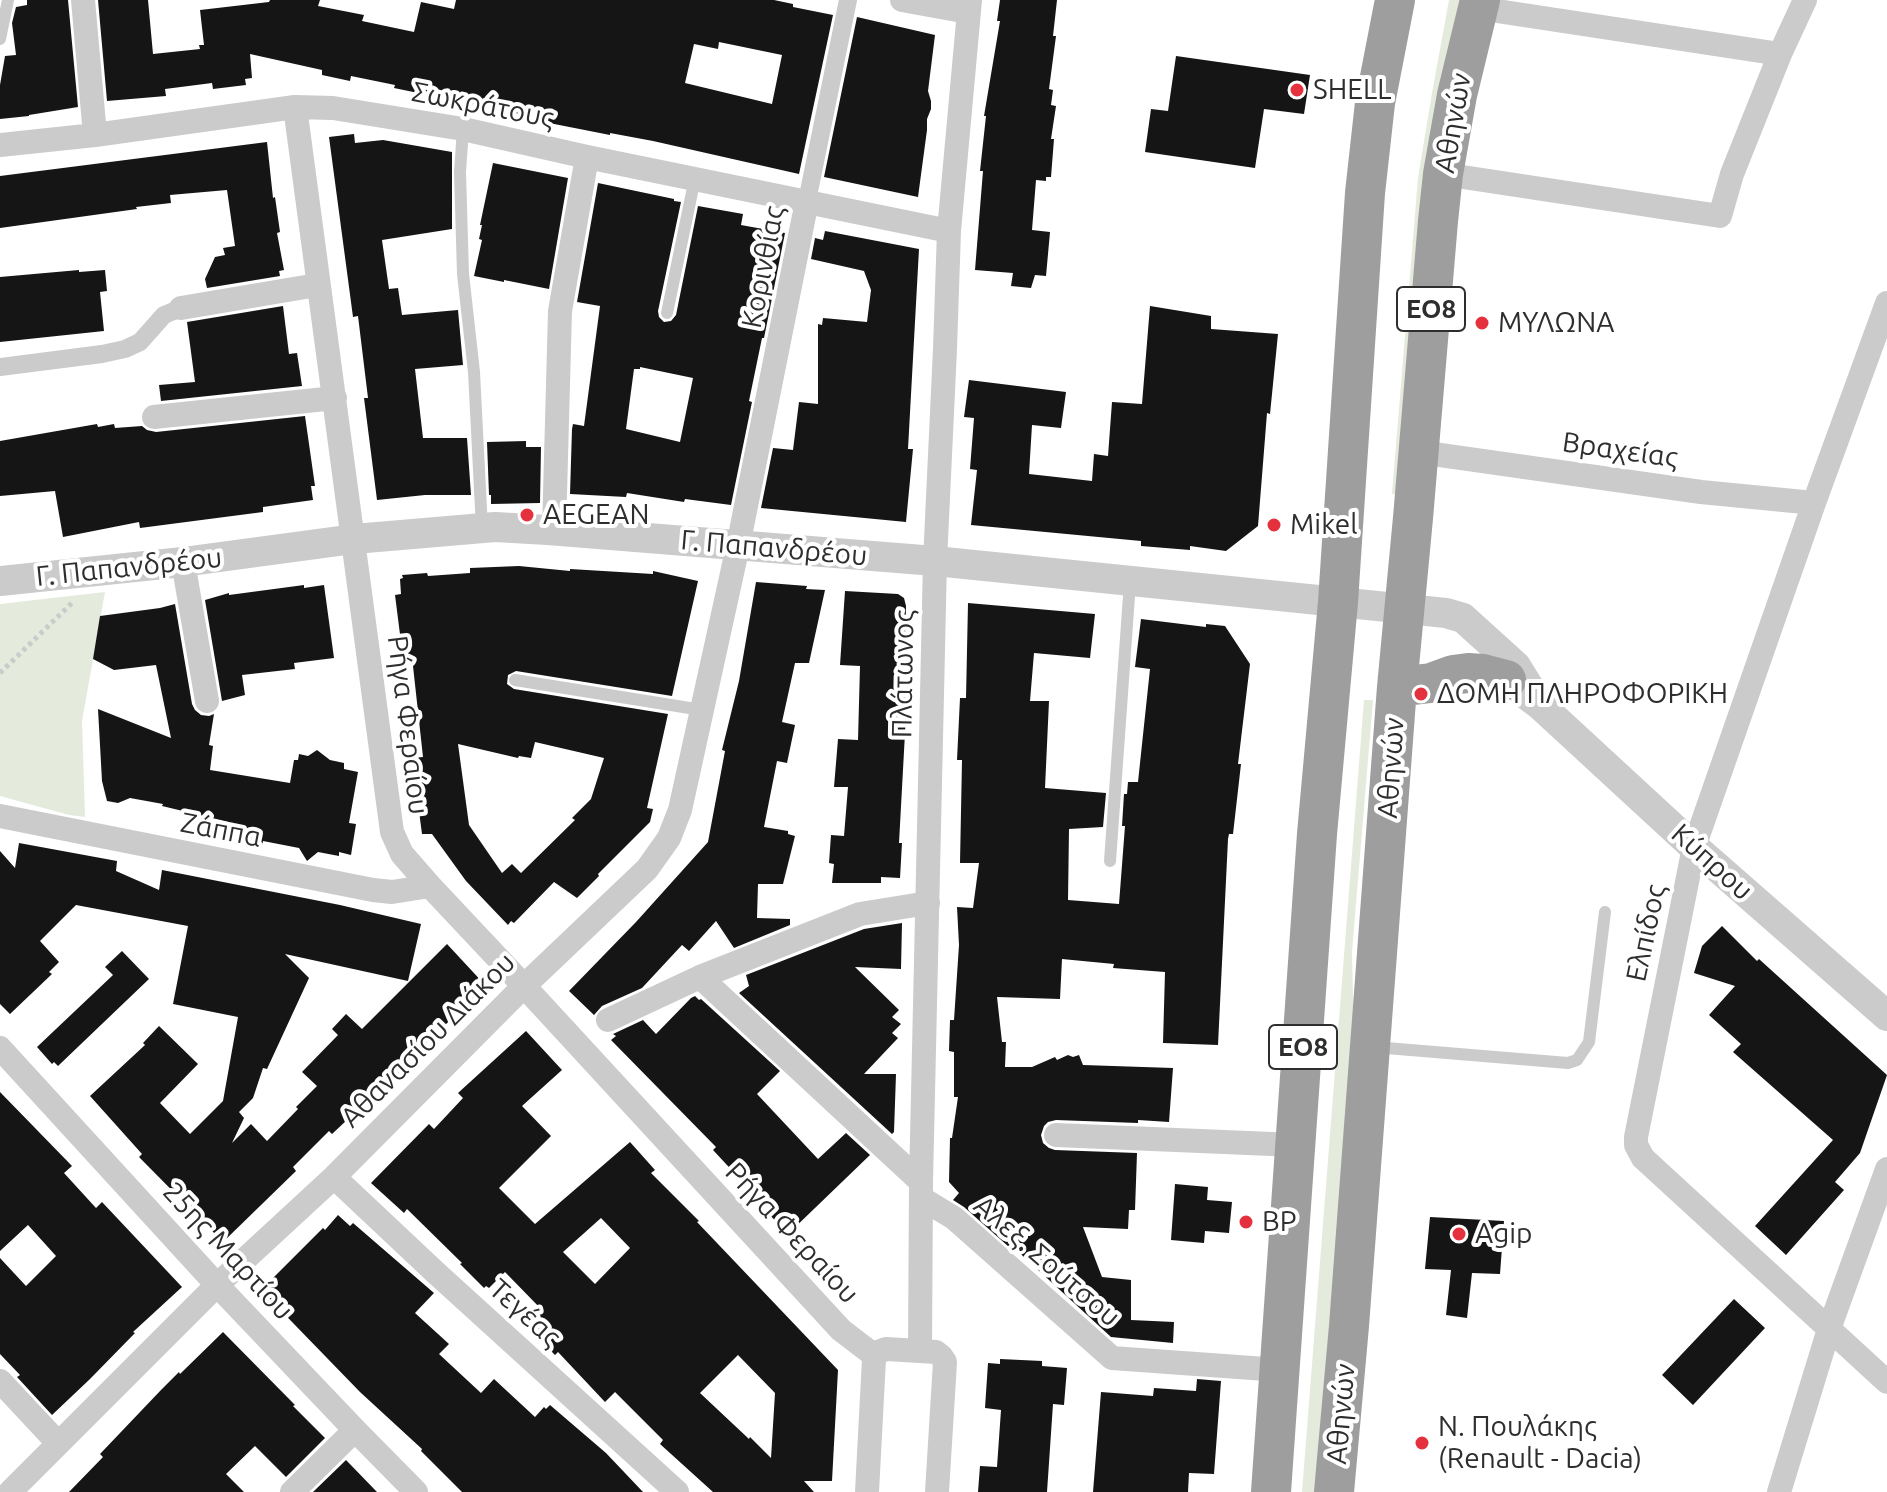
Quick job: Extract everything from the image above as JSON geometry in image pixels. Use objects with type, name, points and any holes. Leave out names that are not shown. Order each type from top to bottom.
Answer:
[{"type":"highway","name":"ΕΟ8","points":[[1271,1492],[1317,834],[1338,602],[1365,193],[1375,103],[1395,0]]},
{"type":"highway","name":"Αθηνών","points":[[1334,1492],[1397,687],[1438,221],[1457,95],[1478,4]]},
{"type":"highway","points":[[1397,687],[1431,683],[1468,673],[1506,680]]},
{"type":"street","points":[[83,0],[95,135]]},
{"type":"street","name":"Κορινθίας","points":[[738,546],[848,0]]},
{"type":"street","points":[[902,0],[969,6]]},
{"type":"street","points":[[1443,174],[1720,216],[1732,174],[1805,0]]},
{"type":"street","points":[[1478,4],[1780,54]]},
{"type":"street","name":"Πλάτωνος","points":[[920,1350],[935,561],[949,231],[969,6]]},
{"type":"street","name":"Σωκράτους","points":[[0,145],[295,107],[333,108],[463,129],[949,231]]},
{"type":"street","name":"Ρήγα Φεραίου","points":[[295,107],[392,832],[402,854],[841,1330],[875,1356]]},
{"type":"street","points":[[554,531],[560,311],[587,157]]},
{"type":"street","points":[[0,367],[125,349],[140,342],[164,315],[181,308],[317,285]]},
{"type":"street","name":"Ελπίδος","points":[[1829,1329],[1643,1158],[1636,1145],[1694,847],[1887,303]]},
{"type":"street","points":[[154,417],[335,398]]},
{"type":"street","name":"Βραχείας","points":[[1419,452],[1701,492],[1814,503]]},
{"type":"street","name":"Γ. Παπανδρέου","points":[[0,581],[183,562],[354,539],[495,527],[935,561],[1404,607]]},
{"type":"street","name":"Αθανασίου Διάκου","points":[[10,1492],[217,1285],[334,1177],[524,986],[647,869],[669,838],[680,810],[738,546]]},
{"type":"street","points":[[183,562],[207,701]]},
{"type":"street","name":"Κύπρου","points":[[1404,607],[1456,639],[1540,705],[1694,847],[1887,1016]]},
{"type":"street","name":"Κύπρου","points":[[1404,607],[1463,618],[1516,666],[1540,705]]},
{"type":"street","name":"Ζάππα","points":[[0,816],[373,890],[392,892],[430,886]]},
{"type":"street","points":[[608,1020],[700,977],[860,914],[928,903]]},
{"type":"street","name":"Αλεξ. Σούτσου","points":[[700,977],[921,1190],[1112,1358],[1280,1370]]},
{"type":"street","name":"25ης Μαρτίου","points":[[0,1048],[217,1285],[416,1492]]},
{"type":"street","points":[[1056,1135],[1296,1145]]},
{"type":"street","points":[[1779,1492],[1829,1329],[1887,1169]]},
{"type":"street","name":"Τεγέας","points":[[334,1177],[677,1492]]},
{"type":"street","points":[[1829,1329],[1887,1382]]},
{"type":"street","points":[[867,1492],[875,1356],[886,1349],[936,1352],[945,1362],[937,1492]]},
{"type":"street","points":[[0,1381],[58,1443]]},
{"type":"street","points":[[292,1492],[355,1430]]},
{"type":"lane","points":[[0,39],[8,0]]},
{"type":"lane","points":[[463,129],[460,172],[463,274],[474,372],[482,529]]},
{"type":"lane","points":[[667,313],[695,178]]},
{"type":"lane","points":[[1110,861],[1130,582]]},
{"type":"lane","points":[[515,680],[702,710]]},
{"type":"lane","points":[[1371,1046],[1568,1063],[1577,1060],[1589,1042],[1605,912]]},
{"type":"path","points":[[0,673],[112,569]]},
{"type":"green space","points":[[1449,0],[1463,0],[1403,495],[1392,494],[1418,178]]},
{"type":"green space","points":[[105,592],[82,721],[85,817],[0,796],[0,604]]},
{"type":"green space","points":[[1364,700],[1373,700],[1352,952],[1356,1131],[1326,1492],[1302,1492]]},
{"type":"building","points":[[27,0],[68,0],[78,107],[0,119],[0,85],[5,56],[16,55],[12,23],[16,7],[27,5]]},
{"type":"building","points":[[98,0],[148,0],[153,54],[200,49],[199,45],[204,45],[200,10],[270,0],[320,0],[318,6],[364,15],[362,21],[414,32],[421,2],[454,9],[456,0],[774,0],[833,15],[799,174],[653,141],[539,121],[539,118],[394,88],[395,85],[351,76],[350,81],[322,75],[322,70],[250,54],[252,78],[245,79],[246,85],[213,89],[212,83],[165,89],[166,96],[107,101]],"holes":[[[719,42],[782,55],[772,104],[685,83],[694,44],[718,49]]]},
{"type":"building","points":[[1000,0],[1057,0],[1049,89],[1053,90],[1051,105],[1056,106],[1051,139],[1054,139],[1051,177],[1046,177],[1046,181],[1036,180],[1032,230],[1050,232],[1046,276],[1035,275],[1031,288],[1011,286],[1013,273],[975,270],[984,116],[1000,21],[997,21]]},
{"type":"building","points":[[857,17],[935,35],[928,91],[931,109],[927,119],[918,197],[824,177]]},
{"type":"building","points":[[1176,56],[1310,75],[1304,114],[1264,109],[1255,168],[1145,152],[1151,109],[1168,111]]},
{"type":"building","points":[[354,134],[355,143],[383,140],[452,152],[452,229],[382,240],[389,289],[398,288],[402,315],[458,310],[463,365],[415,369],[423,438],[467,438],[471,495],[425,495],[377,500],[364,398],[368,398],[358,316],[353,317],[329,137]]},
{"type":"building","points":[[267,142],[284,270],[279,271],[280,276],[207,288],[205,279],[215,257],[225,255],[223,248],[235,246],[227,190],[170,195],[171,203],[0,228],[0,176]]},
{"type":"building","points":[[493,163],[568,178],[549,289],[474,276],[482,240],[479,239],[480,225]]},
{"type":"building","points":[[598,183],[681,202],[658,311],[664,322],[671,321],[676,315],[698,206],[743,214],[741,225],[785,233],[749,401],[752,402],[731,505],[685,499],[684,502],[627,493],[626,497],[570,494],[572,429],[573,424],[584,426],[600,306],[577,302]],"holes":[[[640,367],[693,378],[680,442],[626,429],[634,369]]]},
{"type":"building","points":[[825,231],[919,249],[908,449],[913,449],[906,522],[761,508],[773,448],[793,450],[799,402],[818,404],[818,324],[822,325],[823,318],[867,322],[871,290],[864,271],[811,259],[815,238],[823,240]]},
{"type":"building","points":[[105,270],[107,291],[100,292],[104,331],[0,342],[0,277]]},
{"type":"building","points":[[283,306],[289,354],[297,353],[302,386],[161,401],[159,385],[195,382],[187,322]]},
{"type":"building","points":[[1150,306],[1211,316],[1211,329],[1278,334],[1270,414],[1267,413],[1258,526],[1226,551],[1190,546],[1190,550],[1141,546],[1141,541],[971,525],[977,470],[970,469],[974,418],[964,417],[969,380],[1066,392],[1061,428],[1032,425],[1029,474],[1092,481],[1094,454],[1108,456],[1112,402],[1142,404]]},
{"type":"building","points":[[305,416],[315,486],[311,486],[313,500],[263,507],[263,512],[140,528],[139,522],[63,537],[55,491],[0,496],[0,441],[97,424],[98,427],[114,424],[115,428],[142,426],[156,432]]},
{"type":"building","points":[[526,441],[526,447],[541,447],[540,503],[491,504],[487,442]]},
{"type":"building","points":[[519,566],[653,574],[653,571],[698,581],[672,696],[516,671],[508,675],[507,684],[514,689],[668,714],[647,808],[653,809],[650,822],[577,898],[554,882],[514,923],[511,921],[508,925],[466,881],[432,834],[422,834],[412,758],[423,757],[412,657],[403,658],[395,595],[401,594],[402,575],[470,573],[470,568]],"holes":[[[535,742],[604,758],[591,799],[572,818],[575,820],[521,873],[512,864],[502,873],[469,825],[458,744],[518,758],[531,758]]]},
{"type":"building","points":[[756,582],[825,590],[809,663],[795,663],[782,722],[795,725],[787,763],[777,761],[764,827],[788,831],[788,834],[795,836],[783,884],[758,884],[757,918],[790,919],[790,925],[734,948],[716,921],[689,951],[682,945],[642,988],[602,1006],[594,1015],[569,991],[708,842],[725,751],[722,750],[739,681]]},
{"type":"building","points":[[304,585],[304,588],[324,585],[334,658],[294,663],[295,669],[242,675],[245,695],[222,701],[205,600],[229,593]]},
{"type":"building","points":[[845,591],[898,594],[904,598],[906,606],[904,678],[908,678],[900,878],[881,877],[881,883],[832,883],[834,864],[829,863],[831,835],[844,836],[848,787],[834,787],[838,739],[858,740],[860,666],[840,665]]},
{"type":"building","points":[[968,603],[1095,614],[1090,658],[1034,653],[1030,701],[1049,701],[1045,788],[1106,793],[1103,827],[1069,829],[1068,900],[1119,904],[1125,826],[1122,826],[1124,794],[1127,794],[1128,782],[1138,782],[1150,669],[1135,667],[1141,619],[1206,627],[1206,624],[1225,626],[1250,664],[1233,834],[1229,834],[1228,839],[1218,1045],[1163,1043],[1165,972],[1113,968],[1114,964],[1062,959],[1060,999],[997,997],[1002,1042],[1006,1042],[1005,1067],[1032,1067],[1055,1057],[1057,1060],[1068,1055],[1079,1055],[1083,1065],[1173,1068],[1169,1122],[1056,1120],[1044,1126],[1041,1135],[1043,1143],[1055,1150],[1137,1153],[1135,1210],[1129,1210],[1128,1229],[1083,1227],[1102,1277],[1131,1280],[1131,1320],[1174,1322],[1173,1343],[1111,1337],[1011,1245],[1009,1247],[953,1200],[959,1193],[949,1182],[950,1138],[958,1097],[954,1097],[954,1052],[949,1051],[959,945],[957,907],[973,908],[979,863],[960,863],[962,760],[957,760],[960,698],[966,698]]},
{"type":"building","points":[[175,604],[192,704],[201,715],[214,714],[209,745],[213,746],[210,770],[290,783],[294,760],[298,760],[299,754],[308,756],[317,750],[330,760],[344,763],[344,769],[358,772],[349,823],[356,824],[351,855],[318,852],[307,861],[299,848],[263,841],[262,847],[230,840],[233,823],[130,798],[118,803],[107,801],[102,781],[98,709],[171,738],[156,665],[114,670],[93,659],[100,616]]},
{"type":"building","points":[[19,843],[117,861],[116,871],[159,890],[162,870],[421,924],[408,981],[285,954],[309,978],[267,1069],[263,1068],[253,1098],[239,1112],[244,1118],[232,1143],[251,1124],[267,1141],[317,1086],[302,1072],[338,1035],[332,1029],[346,1014],[362,1029],[447,944],[486,986],[349,1122],[347,1120],[332,1134],[329,1131],[293,1167],[296,1171],[223,1242],[139,1157],[142,1154],[90,1096],[145,1045],[143,1043],[159,1026],[198,1064],[160,1103],[190,1134],[223,1101],[238,1017],[173,1004],[188,926],[76,905],[40,941],[59,962],[49,972],[52,974],[10,1014],[0,1004],[0,851],[15,868]]},
{"type":"building","points":[[902,923],[901,969],[855,967],[899,1010],[892,1017],[901,1024],[892,1033],[898,1038],[864,1074],[896,1074],[892,1134],[739,993],[749,986],[746,975],[864,929]]},
{"type":"building","points":[[1722,926],[1757,961],[1759,959],[1887,1075],[1860,1153],[1835,1182],[1844,1190],[1786,1255],[1755,1226],[1833,1140],[1733,1052],[1741,1044],[1709,1015],[1735,986],[1694,973],[1702,946]]},
{"type":"building","points":[[122,951],[149,979],[58,1066],[54,1062],[52,1064],[37,1047],[113,975],[105,967]]},
{"type":"building","points":[[695,996],[780,1071],[757,1094],[818,1159],[846,1133],[870,1155],[788,1234],[713,1150],[716,1147],[611,1040],[616,1036],[613,1034],[643,1020],[656,1034]]},
{"type":"building","points":[[526,1031],[562,1070],[522,1106],[551,1136],[499,1188],[535,1224],[630,1142],[655,1170],[651,1173],[838,1370],[832,1481],[804,1481],[814,1492],[713,1492],[660,1444],[663,1440],[615,1392],[605,1402],[558,1352],[555,1355],[527,1327],[543,1311],[505,1272],[489,1288],[484,1288],[407,1209],[404,1213],[371,1183],[429,1124],[434,1129],[463,1098],[458,1093]],"holes":[[[601,1218],[630,1248],[595,1284],[563,1252]],[[738,1355],[775,1393],[771,1458],[700,1393]]]},
{"type":"building","points":[[0,1092],[72,1166],[64,1173],[96,1208],[102,1202],[182,1287],[52,1415],[0,1354],[0,1258],[26,1286],[56,1256],[28,1225],[0,1251]]},
{"type":"building","points":[[1175,1184],[1208,1187],[1207,1200],[1232,1202],[1229,1233],[1205,1231],[1204,1243],[1171,1240]]},
{"type":"building","points":[[338,1215],[350,1226],[353,1223],[434,1293],[415,1313],[449,1344],[439,1354],[481,1393],[494,1379],[535,1417],[550,1405],[606,1453],[643,1492],[462,1492],[261,1290]]},
{"type":"building","points":[[1430,1217],[1504,1221],[1500,1274],[1472,1273],[1467,1318],[1446,1315],[1451,1270],[1425,1269]]},
{"type":"building","points":[[1734,1299],[1765,1328],[1693,1405],[1662,1375]]},
{"type":"building","points":[[223,1332],[325,1438],[286,1477],[255,1446],[226,1474],[244,1492],[69,1492],[103,1457],[100,1454],[161,1390]]},
{"type":"building","points":[[1000,1359],[1042,1361],[1042,1366],[1067,1368],[1064,1405],[1053,1404],[1047,1492],[978,1492],[980,1466],[997,1467],[1001,1410],[985,1408],[988,1363],[1000,1364]]},
{"type":"building","points":[[1197,1379],[1221,1381],[1214,1474],[1189,1473],[1188,1492],[1093,1492],[1101,1392],[1153,1396],[1154,1388],[1196,1391]]},
{"type":"building","points":[[346,1460],[377,1492],[313,1492]]},
{"type":"place","name":"SHELL","points":[[1297,90]]},
{"type":"place","name":"ΜΥΛΩΝΑ","points":[[1482,323]]},
{"type":"place","name":"AEGEAN","points":[[527,515]]},
{"type":"place","name":"Mikel","points":[[1274,525]]},
{"type":"place","name":"ΔΟΜΗ ΠΛΗΡΟΦΟΡΙΚΗ","points":[[1421,694]]},
{"type":"place","name":"BP","points":[[1246,1222]]},
{"type":"place","name":"Agip","points":[[1459,1234]]},
{"type":"place","name":"Ν. Πουλάκης (Renault - Dacia)","points":[[1422,1443]]}]
